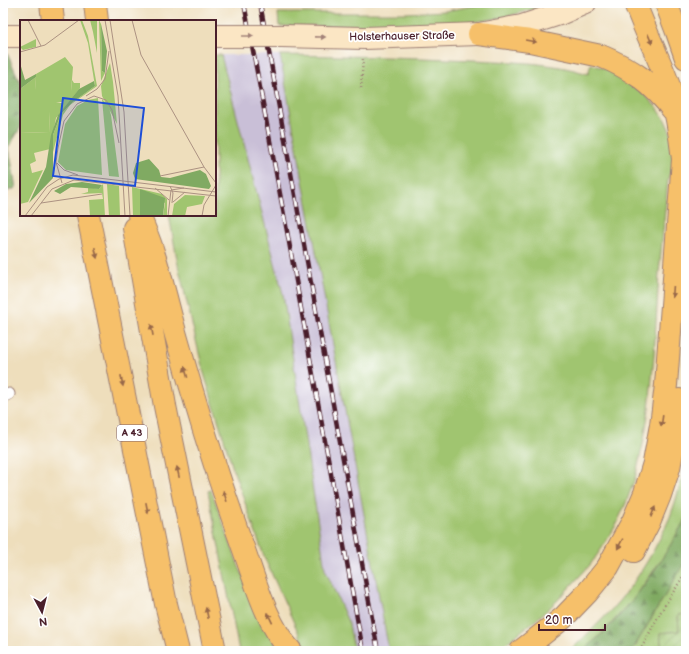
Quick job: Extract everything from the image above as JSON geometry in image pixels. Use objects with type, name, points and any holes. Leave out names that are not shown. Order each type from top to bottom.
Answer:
[{"type":"highway","points":[[51,3],[53,20]]},
{"type":"highway","points":[[95,3],[97,20]]},
{"type":"highway","points":[[521,651],[563,618],[587,593],[608,567],[633,521],[645,493],[654,463],[661,425],[666,385],[683,158],[677,114],[668,86],[635,3]]},
{"type":"highway","points":[[666,3],[686,58]]},
{"type":"highway","points":[[478,34],[530,41],[601,56],[612,60],[645,80],[663,97],[677,114]]},
{"type":"highway","name":"A 43","points":[[88,216],[166,604],[178,651]]},
{"type":"highway","points":[[132,216],[165,406],[215,651]]},
{"type":"highway","points":[[140,216],[154,254],[206,438],[233,519],[264,603],[276,629],[286,646],[291,651]]},
{"type":"highway","points":[[544,651],[572,628],[595,605],[610,587],[624,569],[649,522],[669,468],[681,388],[686,326]]},
{"type":"main road","name":"Holsterhauser Straße","points":[[216,36],[364,38],[478,34],[500,31],[528,24],[562,13],[585,3]]},
{"type":"path","points":[[361,88],[363,60]]},
{"type":"path","points":[[640,651],[660,613],[686,572]]},
{"type":"shaded area","points":[[221,55],[280,55],[389,651],[354,651],[349,624],[325,569],[283,294]]},
{"type":"green space","points":[[490,3],[551,3],[501,18],[464,23],[372,26],[279,26],[278,13],[406,13],[445,11]]},
{"type":"green space","points":[[3,53],[7,53],[20,82],[20,129],[9,147],[16,188],[3,193]]},
{"type":"green space","points":[[216,55],[221,55],[283,294],[325,569],[349,624],[354,651],[310,651],[304,645],[265,559],[234,472],[203,370],[178,265],[169,216],[216,216]]},
{"type":"green space","points":[[280,55],[401,57],[517,62],[560,67],[588,74],[591,64],[611,71],[634,85],[644,94],[658,109],[673,138],[675,159],[668,179],[659,273],[649,409],[635,478],[615,527],[590,565],[557,601],[537,619],[496,651],[389,651]]},
{"type":"green space","points":[[686,462],[686,518],[668,550],[635,597],[601,635],[583,651],[570,651],[619,601],[648,561],[670,517]]},
{"type":"green space","points":[[211,490],[239,567],[279,651],[239,651],[208,491]]},
{"type":"green space","points":[[686,518],[686,560],[632,651],[583,651],[616,619],[641,589],[662,560]]},
{"type":"green space","points":[[686,560],[686,614],[678,615],[679,631],[660,633],[662,651],[632,651]]},
{"type":"green space","points":[[686,614],[686,651],[662,651],[660,633],[679,631],[678,615]]},
{"type":"railway","points":[[244,3],[363,651]]},
{"type":"railway","points":[[260,3],[378,651]]}]
